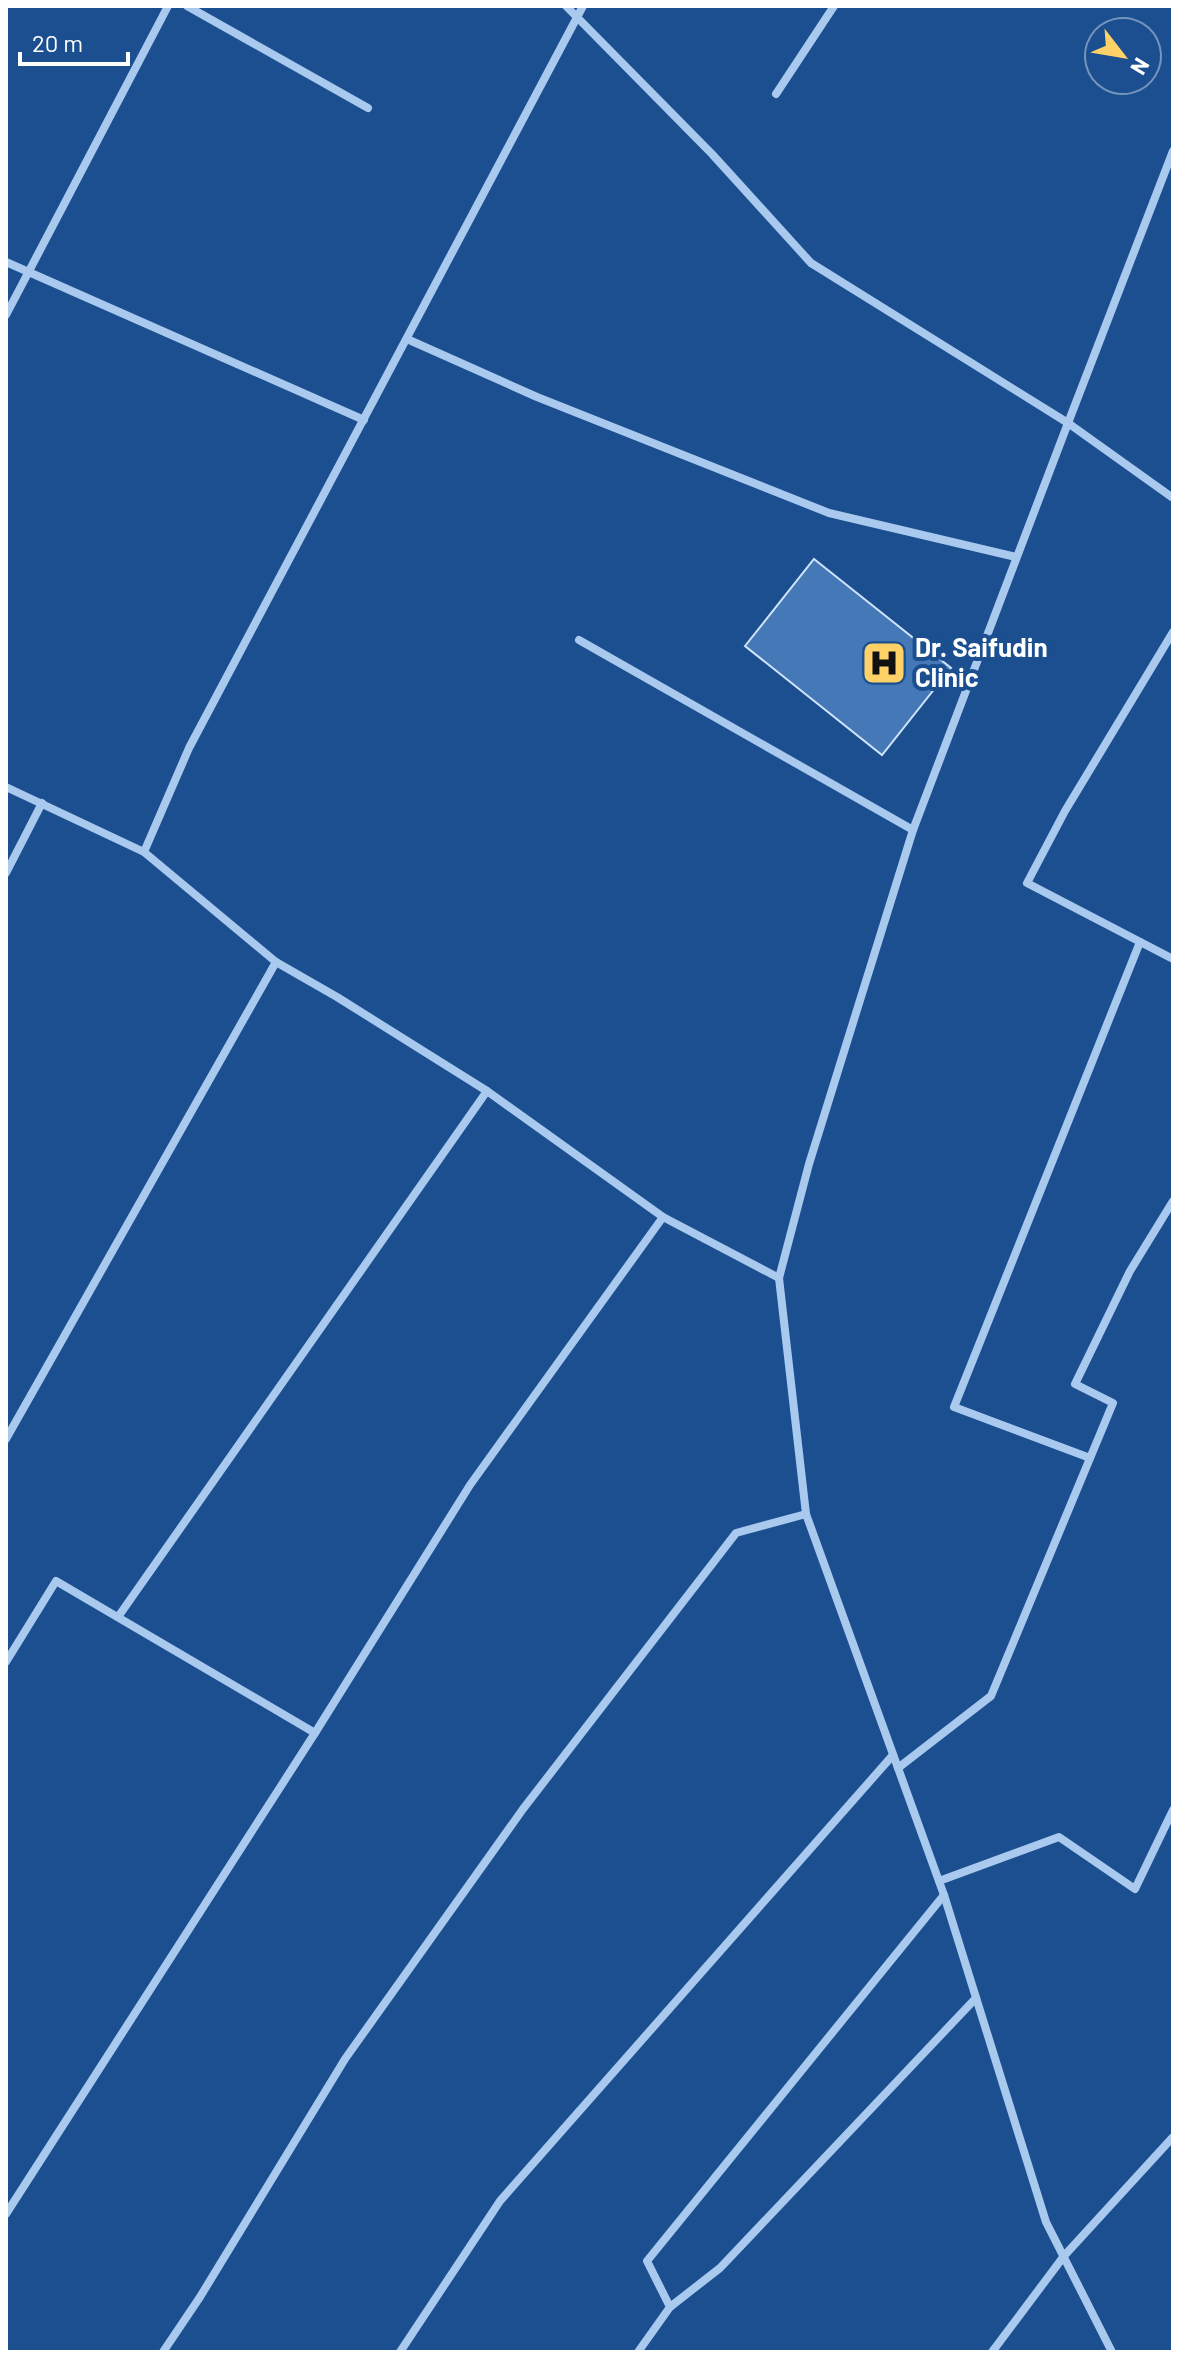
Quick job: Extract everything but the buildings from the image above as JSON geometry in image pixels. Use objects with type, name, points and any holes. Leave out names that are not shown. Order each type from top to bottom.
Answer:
[{"type":"street","points":[[6,315],[168,6]]},
{"type":"street","points":[[187,6],[368,108]]},
{"type":"street","points":[[566,6],[712,154],[811,263],[1068,423],[1173,498]]},
{"type":"street","points":[[144,852],[189,748],[583,6]]},
{"type":"street","points":[[776,94],[834,6]]},
{"type":"street","points":[[1112,2352],[1046,2222],[944,1895],[806,1514],[779,1278],[809,1164],[913,830],[1173,151]]},
{"type":"street","points":[[6,262],[364,420]]},
{"type":"street","points":[[407,339],[537,397],[829,513],[1016,557]]},
{"type":"street","points":[[1173,632],[1065,811],[1027,883],[1173,959]]},
{"type":"street","points":[[579,640],[913,830]]},
{"type":"street","points":[[6,787],[144,852],[276,962],[487,1091],[663,1217],[779,1278]]},
{"type":"street","points":[[6,873],[42,803]]},
{"type":"street","points":[[1090,1458],[954,1407],[1140,942]]},
{"type":"street","points":[[6,1439],[276,962]]},
{"type":"street","points":[[118,1617],[487,1091]]},
{"type":"street","points":[[898,1768],[991,1696],[1113,1403],[1075,1384],[1130,1271],[1173,1201]]},
{"type":"street","points":[[6,2214],[315,1733],[470,1485],[663,1217]]},
{"type":"street","points":[[163,2352],[345,2059],[523,1809],[736,1533],[806,1514]]},
{"type":"street","points":[[6,1662],[56,1581],[315,1733]]},
{"type":"street","points":[[400,2352],[500,2201],[893,1755]]},
{"type":"street","points":[[939,1881],[1059,1837],[1135,1889],[1173,1810]]},
{"type":"street","points":[[670,2307],[647,2261],[944,1895]]},
{"type":"street","points":[[638,2352],[670,2307],[720,2268],[976,1998]]},
{"type":"street","points":[[992,2352],[1064,2256],[1173,2137]]},
{"type":"place","name":"Dr. Saifudin Clinic","points":[[884,663]]}]
